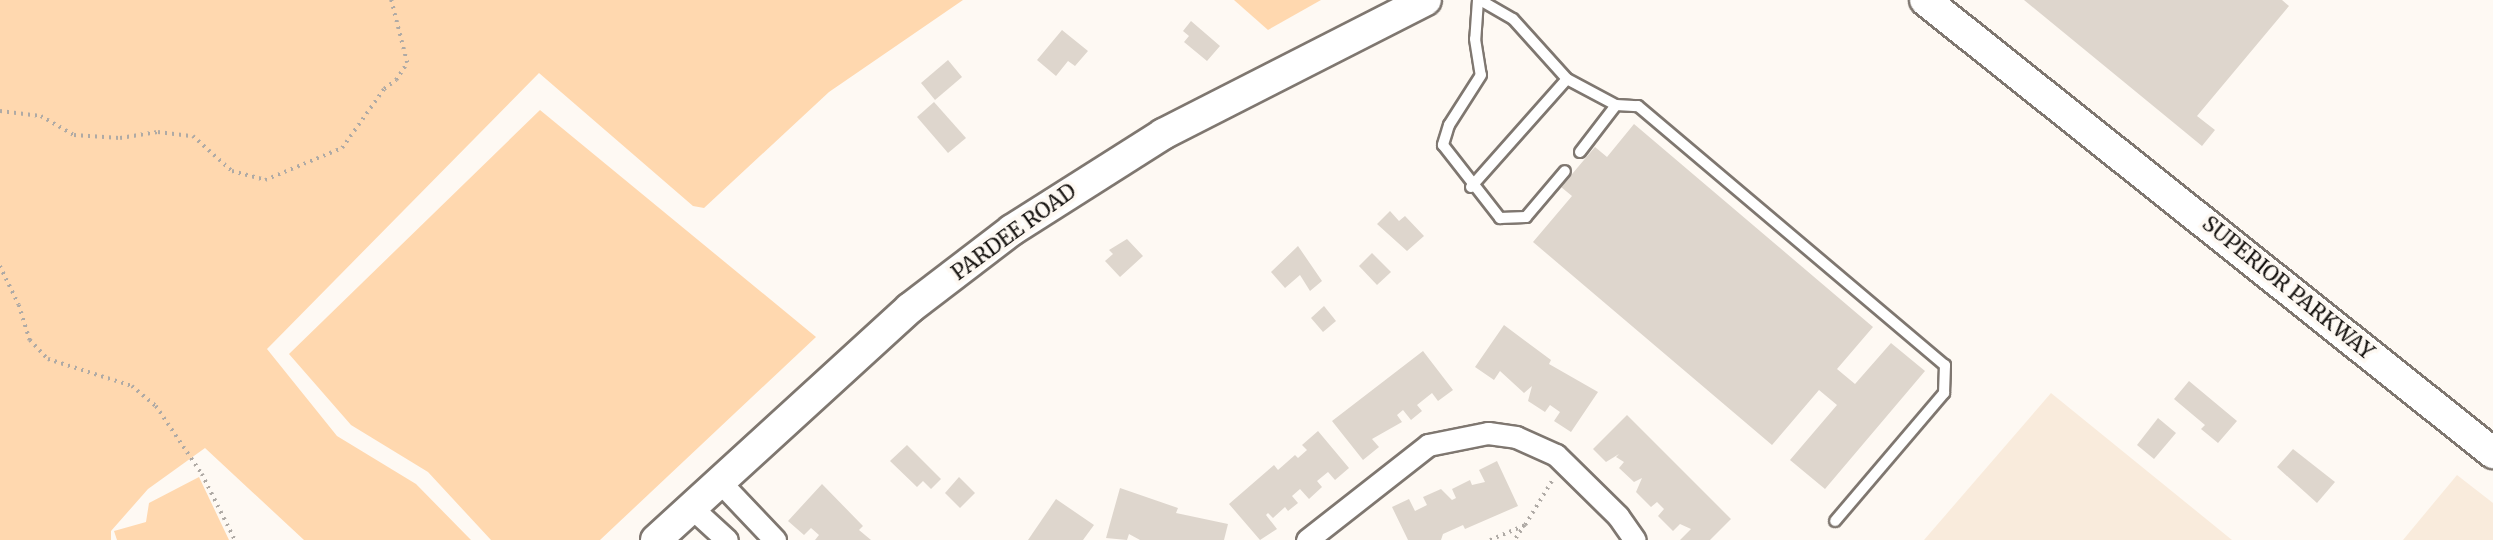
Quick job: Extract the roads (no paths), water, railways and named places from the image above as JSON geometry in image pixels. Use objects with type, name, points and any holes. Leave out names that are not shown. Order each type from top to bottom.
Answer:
[{"type":"main road","name":"PARDEE ROAD","points":[[656,540],[910,307],[1053,202],[1163,134],[1426,0]]},
{"type":"main road","name":"SUPERIOR PARKWAY","points":[[1925,0],[2493,453]]},
{"type":"street","points":[[1313,537],[1410,457],[1444,440],[1502,434],[1532,443],[1564,461],[1618,516],[1635,540]]},
{"type":"street","points":[[720,482],[775,540]]},
{"type":"street","points":[[692,508],[727,540]]},
{"type":"lane","points":[[1565,171],[1526,217],[1500,218],[1471,187],[1443,145],[1449,125],[1481,75],[1475,39],[1479,0],[1513,19],[1567,79],[1616,105],[1638,106],[1945,365],[1944,393],[1835,521]]},
{"type":"lane","points":[[1471,187],[1567,79]]},
{"type":"lane","points":[[1580,152],[1616,105]]}]
